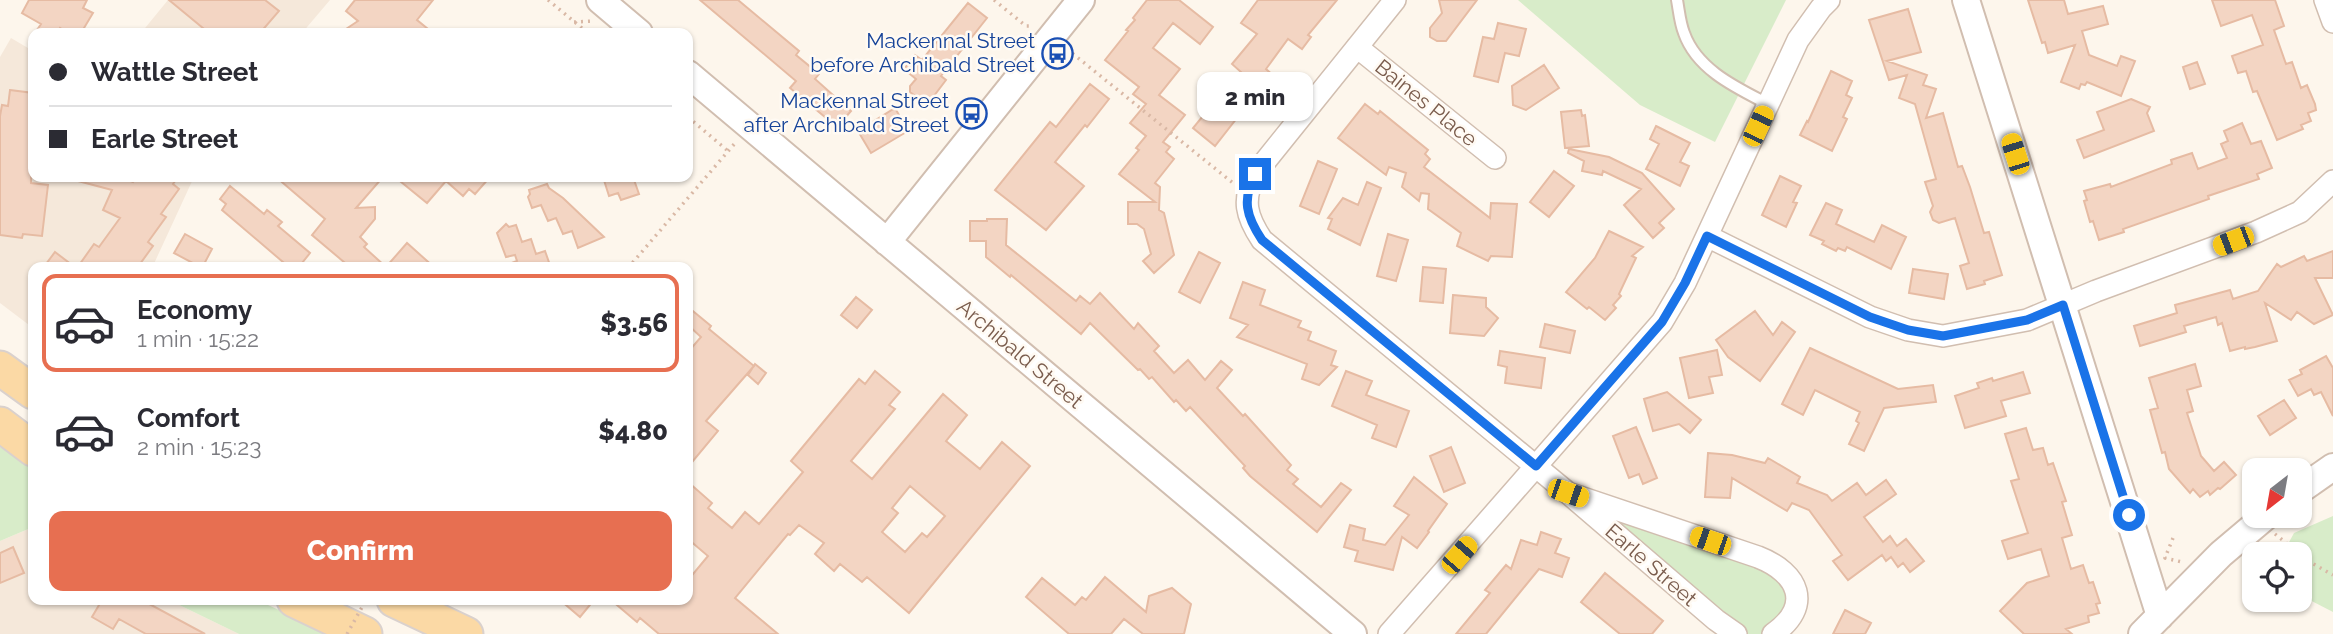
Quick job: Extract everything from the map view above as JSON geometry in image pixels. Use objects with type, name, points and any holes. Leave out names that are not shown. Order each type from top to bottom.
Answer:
[{"type":"main road","points":[[0,368],[28,388]]},
{"type":"main road","points":[[0,388],[28,408]]},
{"type":"main road","points":[[0,424],[28,445]]},
{"type":"main road","points":[[304,605],[365,634]]},
{"type":"main road","points":[[405,605],[466,634]]},
{"type":"street","points":[[600,0],[633,28]]},
{"type":"street","points":[[887,242],[1081,0]]},
{"type":"street","name":"Earle Street","points":[[1395,0],[1255,174],[1247,190],[1251,222],[1262,240],[1736,634]]},
{"type":"street","points":[[1389,634],[1662,322],[1685,283],[1798,40],[1829,0]]},
{"type":"street","points":[[1966,0],[2063,305],[2151,625]]},
{"type":"street","points":[[2325,0],[2333,22]]},
{"type":"street","name":"Baines Place","points":[[1357,47],[1495,159]]},
{"type":"street","name":"Archibald Street","points":[[693,78],[1353,634]]},
{"type":"street","points":[[1707,236],[1870,317],[1890,325],[1943,336],[2027,320],[2284,221],[2316,199],[2333,181]]},
{"type":"street","points":[[2312,482],[2333,467]]},
{"type":"street","name":"Earle Street","points":[[1568,493],[1758,557],[1785,571],[1796,592],[1795,605],[1784,626],[1773,634]]},
{"type":"street","points":[[2151,625],[2221,554],[2252,528]]},
{"type":"lane","points":[[1677,0],[1684,34],[1697,55],[1716,75],[1768,104]]},
{"type":"path","points":[[548,0],[582,28]]},
{"type":"path","points":[[994,0],[1026,26]]},
{"type":"path","points":[[1051,36],[1235,185]]},
{"type":"path","points":[[693,121],[728,151]]},
{"type":"path","points":[[633,262],[750,126]]},
{"type":"path","points":[[2273,528],[2310,562],[2333,575]]},
{"type":"path","points":[[2173,538],[2165,558],[2182,562]]},
{"type":"path","points":[[347,634],[363,605]]},
{"type":"shaded area","points":[[168,0],[330,0],[306,28],[145,28]]},
{"type":"shaded area","points":[[11,38],[28,48],[28,182],[192,182],[155,262],[28,262],[28,324],[0,303],[0,57]]},
{"type":"shaded area","points":[[28,529],[28,605],[179,605],[239,634],[0,634],[0,541]]},
{"type":"green space","points":[[1518,0],[1786,0],[1715,142],[1640,105]]},
{"type":"green space","points":[[0,447],[28,465],[28,529],[0,541]]},
{"type":"green space","points":[[1568,493],[1758,557],[1796,592],[1773,634],[1736,634]]},
{"type":"green space","points":[[2333,516],[2333,612],[2312,601],[2312,542],[2289,542],[2294,533],[2312,528],[2312,525]]},
{"type":"green space","points":[[179,605],[268,605],[332,634],[239,634]]},
{"type":"building","points":[[29,0],[87,0],[83,8],[93,13],[84,28],[38,28],[41,24],[22,13]]},
{"type":"building","points":[[169,0],[265,0],[279,11],[264,28],[203,28]]},
{"type":"building","points":[[355,0],[433,0],[417,20],[427,28],[348,28],[358,21],[346,11]]},
{"type":"building","points":[[700,0],[738,0],[799,51],[796,55],[819,74],[815,79],[851,111],[837,127],[790,88],[796,81]]},
{"type":"building","points":[[1147,0],[1179,0],[1213,27],[1200,44],[1173,23],[1153,48],[1180,69],[1159,95],[1185,115],[1163,142],[1170,147],[1166,152],[1174,159],[1155,183],[1160,187],[1159,210],[1164,213],[1174,255],[1154,273],[1143,261],[1151,254],[1144,229],[1137,224],[1128,224],[1128,202],[1155,202],[1119,174],[1139,150],[1136,148],[1146,136],[1130,123],[1146,104],[1133,94],[1139,87],[1105,60],[1128,31],[1126,30],[1135,20],[1133,18]]},
{"type":"building","points":[[1258,0],[1337,0],[1308,35],[1311,37],[1302,49],[1288,39],[1266,69],[1276,78],[1252,108],[1248,104],[1215,146],[1193,128],[1207,111],[1212,115],[1231,91],[1227,88],[1241,72],[1232,64],[1257,34],[1241,23]]},
{"type":"building","points":[[1439,0],[1477,0],[1446,41],[1437,41],[1430,37],[1430,28],[1442,13]]},
{"type":"building","points":[[2028,0],[2064,0],[2068,14],[2103,6],[2108,24],[2082,31],[2089,55],[2117,66],[2121,56],[2135,61],[2121,96],[2087,82],[2085,85],[2081,84],[2079,89],[2061,82],[2075,45],[2048,53]]},
{"type":"building","points":[[2212,0],[2275,0],[2284,26],[2274,30],[2286,64],[2292,62],[2301,88],[2307,85],[2315,104],[2316,110],[2308,113],[2311,121],[2301,125],[2303,129],[2277,140],[2257,91],[2253,92],[2246,71],[2238,73],[2232,56],[2263,45],[2252,15],[2221,26]]},
{"type":"building","points":[[968,3],[987,18],[941,76],[946,80],[927,105],[910,92],[910,86],[916,79],[904,69],[915,55],[922,60]]},
{"type":"building","points":[[1908,9],[1921,52],[1887,61],[1927,75],[1923,85],[1936,89],[1926,118],[1943,113],[1958,167],[1962,166],[1984,233],[1989,232],[2002,275],[1967,289],[1960,266],[1969,263],[1955,218],[1939,223],[1933,220],[1930,212],[1933,206],[1925,182],[1936,179],[1915,104],[1899,98],[1907,75],[1889,80],[1869,20]]},
{"type":"building","points":[[1498,23],[1526,29],[1519,56],[1505,53],[1498,82],[1474,76],[1483,37],[1494,39]]},
{"type":"building","points":[[2197,62],[2205,84],[2190,89],[2183,67]]},
{"type":"building","points":[[1544,65],[1559,88],[1526,110],[1513,105],[1512,86]]},
{"type":"building","points":[[1831,71],[1852,81],[1846,95],[1852,98],[1843,117],[1847,119],[1832,151],[1800,135]]},
{"type":"building","points":[[1090,84],[1109,99],[1055,162],[1084,186],[1046,230],[995,190],[1050,122],[1056,127]]},
{"type":"building","points":[[10,90],[28,92],[28,182],[48,185],[42,236],[23,234],[22,238],[0,235],[0,116],[2,105],[8,106]]},
{"type":"building","points":[[2131,99],[2150,107],[2147,113],[2154,131],[2084,158],[2077,140],[2104,130],[2097,112]]},
{"type":"building","points":[[1365,104],[1378,114],[1380,111],[1428,150],[1425,154],[1430,159],[1424,167],[1490,218],[1491,203],[1517,204],[1512,257],[1491,256],[1488,261],[1457,246],[1461,233],[1428,209],[1429,194],[1421,193],[1419,201],[1402,187],[1406,173],[1389,167],[1386,175],[1338,138]]},
{"type":"building","points":[[895,108],[908,131],[871,153],[858,131]]},
{"type":"building","points":[[1581,110],[1582,116],[1585,115],[1589,146],[1565,148],[1561,112]]},
{"type":"building","points":[[2242,123],[2251,144],[2261,141],[2272,168],[2257,174],[2259,179],[2208,196],[2209,199],[2099,240],[2093,221],[2090,222],[2084,191],[2110,184],[2111,187],[2172,164],[2171,160],[2192,153],[2198,169],[2227,158],[2221,144],[2228,141],[2224,131]]},
{"type":"building","points":[[1656,126],[1690,143],[1680,162],[1689,166],[1680,186],[1646,169],[1659,144],[1650,139]]},
{"type":"building","points":[[1569,149],[1609,157],[1642,173],[1674,209],[1659,223],[1664,228],[1653,238],[1624,205],[1641,189],[1603,171],[1602,175],[1582,171],[1584,161],[1568,153]]},
{"type":"building","points":[[1318,161],[1337,169],[1319,214],[1300,206]]},
{"type":"building","points":[[1554,171],[1574,186],[1549,217],[1530,202]]},
{"type":"building","points":[[1780,176],[1801,186],[1786,227],[1762,215]]},
{"type":"building","points":[[82,182],[174,182],[173,184],[179,189],[161,214],[166,217],[148,242],[153,246],[141,262],[81,262],[94,244],[99,247],[120,218],[103,210],[112,190]]},
{"type":"building","points":[[282,182],[379,182],[356,208],[375,207],[375,219],[360,237],[367,244],[364,247],[380,262],[344,262],[312,235],[325,219]]},
{"type":"building","points":[[401,182],[445,182],[427,203]]},
{"type":"building","points":[[447,182],[486,182],[475,194],[469,189],[463,196]]},
{"type":"building","points":[[605,182],[635,182],[639,194],[621,200],[618,193],[609,196]]},
{"type":"building","points":[[1367,182],[1381,188],[1360,245],[1328,229],[1332,219],[1328,218],[1343,198],[1358,205]]},
{"type":"building","points":[[547,184],[604,237],[578,248],[572,231],[563,234],[556,218],[548,221],[541,205],[532,208],[528,197],[529,190]]},
{"type":"building","points":[[230,186],[264,214],[267,210],[282,222],[278,226],[310,253],[303,262],[283,262],[222,210],[226,204],[220,199]]},
{"type":"building","points":[[1826,203],[1842,210],[1836,224],[1874,242],[1882,225],[1906,237],[1891,269],[1847,247],[1845,251],[1838,248],[1836,251],[1822,244],[1824,241],[1810,235]]},
{"type":"building","points":[[1007,219],[1006,245],[1076,301],[1080,296],[1090,304],[1100,293],[1134,329],[1138,323],[1159,346],[1154,351],[1174,373],[1188,360],[1205,380],[1221,361],[1232,370],[1217,388],[1243,416],[1245,414],[1291,465],[1287,470],[1298,479],[1293,484],[1321,507],[1341,483],[1351,490],[1317,532],[1250,476],[1243,468],[1245,466],[1190,407],[1186,411],[1176,400],[1174,402],[1152,377],[1149,379],[1138,370],[1090,323],[1081,334],[986,257],[986,241],[970,241],[970,221]]},
{"type":"building","points":[[506,224],[509,227],[516,225],[522,242],[531,239],[536,254],[545,251],[549,262],[514,262],[517,261],[515,255],[506,257],[497,233]]},
{"type":"building","points":[[1609,231],[1643,247],[1632,256],[1636,258],[1619,294],[1621,296],[1613,305],[1616,308],[1605,320],[1566,292],[1595,258]]},
{"type":"building","points":[[185,234],[212,249],[205,262],[191,262],[174,253]]},
{"type":"building","points":[[1388,234],[1408,240],[1396,281],[1377,276]]},
{"type":"building","points":[[407,243],[428,262],[390,262]]},
{"type":"building","points":[[2333,251],[2333,278],[2315,278],[2333,315],[2314,324],[2297,312],[2291,320],[2265,303],[2277,341],[2230,351],[2222,323],[2218,325],[2216,317],[2184,326],[2186,332],[2140,346],[2134,326],[2177,313],[2175,305],[2230,290],[2233,299],[2258,291],[2277,264],[2281,267],[2304,256],[2307,261]]},
{"type":"building","points":[[55,252],[68,262],[48,262]]},
{"type":"building","points":[[1199,252],[1220,263],[1200,303],[1179,292]]},
{"type":"building","points":[[1423,267],[1446,269],[1443,303],[1420,301]]},
{"type":"building","points":[[1913,269],[1948,274],[1944,299],[1909,293]]},
{"type":"building","points":[[1243,282],[1265,290],[1260,305],[1301,321],[1298,327],[1311,332],[1308,340],[1336,351],[1331,365],[1337,367],[1319,385],[1302,379],[1307,364],[1237,337],[1248,325],[1230,318]]},
{"type":"building","points":[[1453,295],[1486,298],[1486,307],[1498,318],[1484,336],[1450,333]]},
{"type":"building","points":[[856,297],[872,310],[857,328],[841,315]]},
{"type":"building","points":[[693,311],[711,326],[709,329],[754,366],[706,421],[718,431],[693,461],[693,346],[701,337],[693,330]]},
{"type":"building","points":[[1755,311],[1773,335],[1782,322],[1795,332],[1760,381],[1728,357],[1716,340]]},
{"type":"building","points":[[1545,324],[1575,331],[1570,353],[1540,347]]},
{"type":"building","points":[[1810,348],[1898,389],[1933,385],[1936,402],[1884,408],[1864,451],[1849,444],[1859,423],[1856,421],[1860,412],[1815,390],[1803,415],[1782,404]]},
{"type":"building","points":[[1717,350],[1722,375],[1709,377],[1713,393],[1689,398],[1680,358]]},
{"type":"building","points":[[1500,351],[1545,358],[1541,388],[1505,383],[1507,367],[1498,365]]},
{"type":"building","points":[[2326,356],[2333,368],[2333,416],[2321,392],[2314,395],[2311,389],[2298,396],[2289,380],[2302,374],[2300,370]]},
{"type":"building","points":[[755,364],[766,373],[758,384],[748,375]]},
{"type":"building","points":[[2195,364],[2201,386],[2187,390],[2193,411],[2187,413],[2201,456],[2214,471],[2224,462],[2236,475],[2220,489],[2210,495],[2208,491],[2200,497],[2193,489],[2190,493],[2169,469],[2150,410],[2158,408],[2149,378]]},
{"type":"building","points":[[875,371],[900,392],[889,405],[895,409],[851,461],[872,479],[943,394],[967,415],[946,441],[980,469],[1002,442],[1030,466],[909,613],[867,577],[862,582],[840,564],[834,571],[815,554],[824,543],[799,525],[788,534],[735,598],[778,634],[659,634],[640,618],[637,622],[617,605],[693,605],[693,574],[708,556],[693,543],[693,486],[712,503],[708,508],[732,528],[745,512],[759,524],[803,472],[791,461],[859,379],[865,384]],"holes":[[[910,486],[945,516],[927,537],[922,533],[905,552],[882,532],[898,513],[892,508]]]},
{"type":"building","points":[[1346,371],[1372,381],[1366,395],[1409,411],[1396,447],[1372,438],[1377,425],[1332,406]]},
{"type":"building","points":[[2023,372],[2030,393],[2001,401],[2006,416],[1965,428],[1955,396],[1979,388],[1977,383]]},
{"type":"building","points":[[1667,392],[1701,420],[1690,433],[1679,424],[1653,431],[1644,399]]},
{"type":"building","points":[[2284,400],[2296,418],[2270,435],[2258,416]]},
{"type":"building","points":[[1636,427],[1657,478],[1643,484],[1639,474],[1629,478],[1613,436]]},
{"type":"building","points":[[2026,428],[2033,450],[2043,448],[2048,465],[2053,463],[2066,501],[2062,502],[2072,535],[2062,538],[2071,569],[2083,565],[2089,583],[2093,582],[2100,603],[2096,604],[2099,613],[2088,616],[2089,622],[2066,629],[2072,634],[2024,634],[2000,611],[2027,583],[2049,576],[2041,549],[2008,559],[2002,541],[2028,533],[2011,481],[2019,479],[2005,434]]},
{"type":"building","points":[[1451,447],[1465,483],[1444,492],[1430,456]]},
{"type":"building","points":[[1708,453],[1732,455],[1765,463],[1768,458],[1800,477],[1797,483],[1827,495],[1832,501],[1857,483],[1866,495],[1886,480],[1896,494],[1864,517],[1883,542],[1890,536],[1897,546],[1906,539],[1924,561],[1910,572],[1903,563],[1898,567],[1891,557],[1886,561],[1882,555],[1848,580],[1833,561],[1842,555],[1809,510],[1792,503],[1787,511],[1732,478],[1730,498],[1705,497]]},
{"type":"building","points":[[1414,477],[1447,504],[1429,532],[1417,548],[1402,537],[1393,570],[1355,561],[1358,551],[1344,547],[1350,525],[1365,529],[1363,540],[1385,545],[1409,515],[1394,506]]},
{"type":"building","points":[[1541,532],[1561,539],[1555,553],[1569,558],[1562,577],[1539,569],[1486,634],[1456,634],[1490,593],[1485,590],[1506,565],[1511,569],[1521,540],[1537,545]]},
{"type":"building","points":[[13,547],[24,573],[0,583],[0,553]]},
{"type":"building","points":[[1605,573],[1663,621],[1652,634],[1620,634],[1581,602]]},
{"type":"building","points":[[1105,577],[1146,612],[1149,596],[1172,588],[1191,604],[1184,634],[1143,634],[1124,619],[1111,634],[1069,634],[1026,597],[1042,578],[1075,605],[1082,597],[1086,600]]},
{"type":"building","points":[[99,605],[151,605],[205,634],[146,634],[119,619],[113,629],[92,617]]},
{"type":"building","points":[[566,605],[590,605],[580,617]]},
{"type":"building","points":[[1845,610],[1871,623],[1865,634],[1833,634]]},
{"type":"place","name":"Mackennal Street before Archibald Street","points":[[1058,53]]},
{"type":"place","name":"Mackennal Street after Archibald Street","points":[[972,113]]},
{"type":"route","points":[[1255,174],[1247,190],[1247,203],[1251,222],[1262,240],[1536,466],[1662,322],[1685,283],[1707,236],[1870,317],[1925,334],[1943,336],[2027,320],[2063,305],[2129,515]]}]
